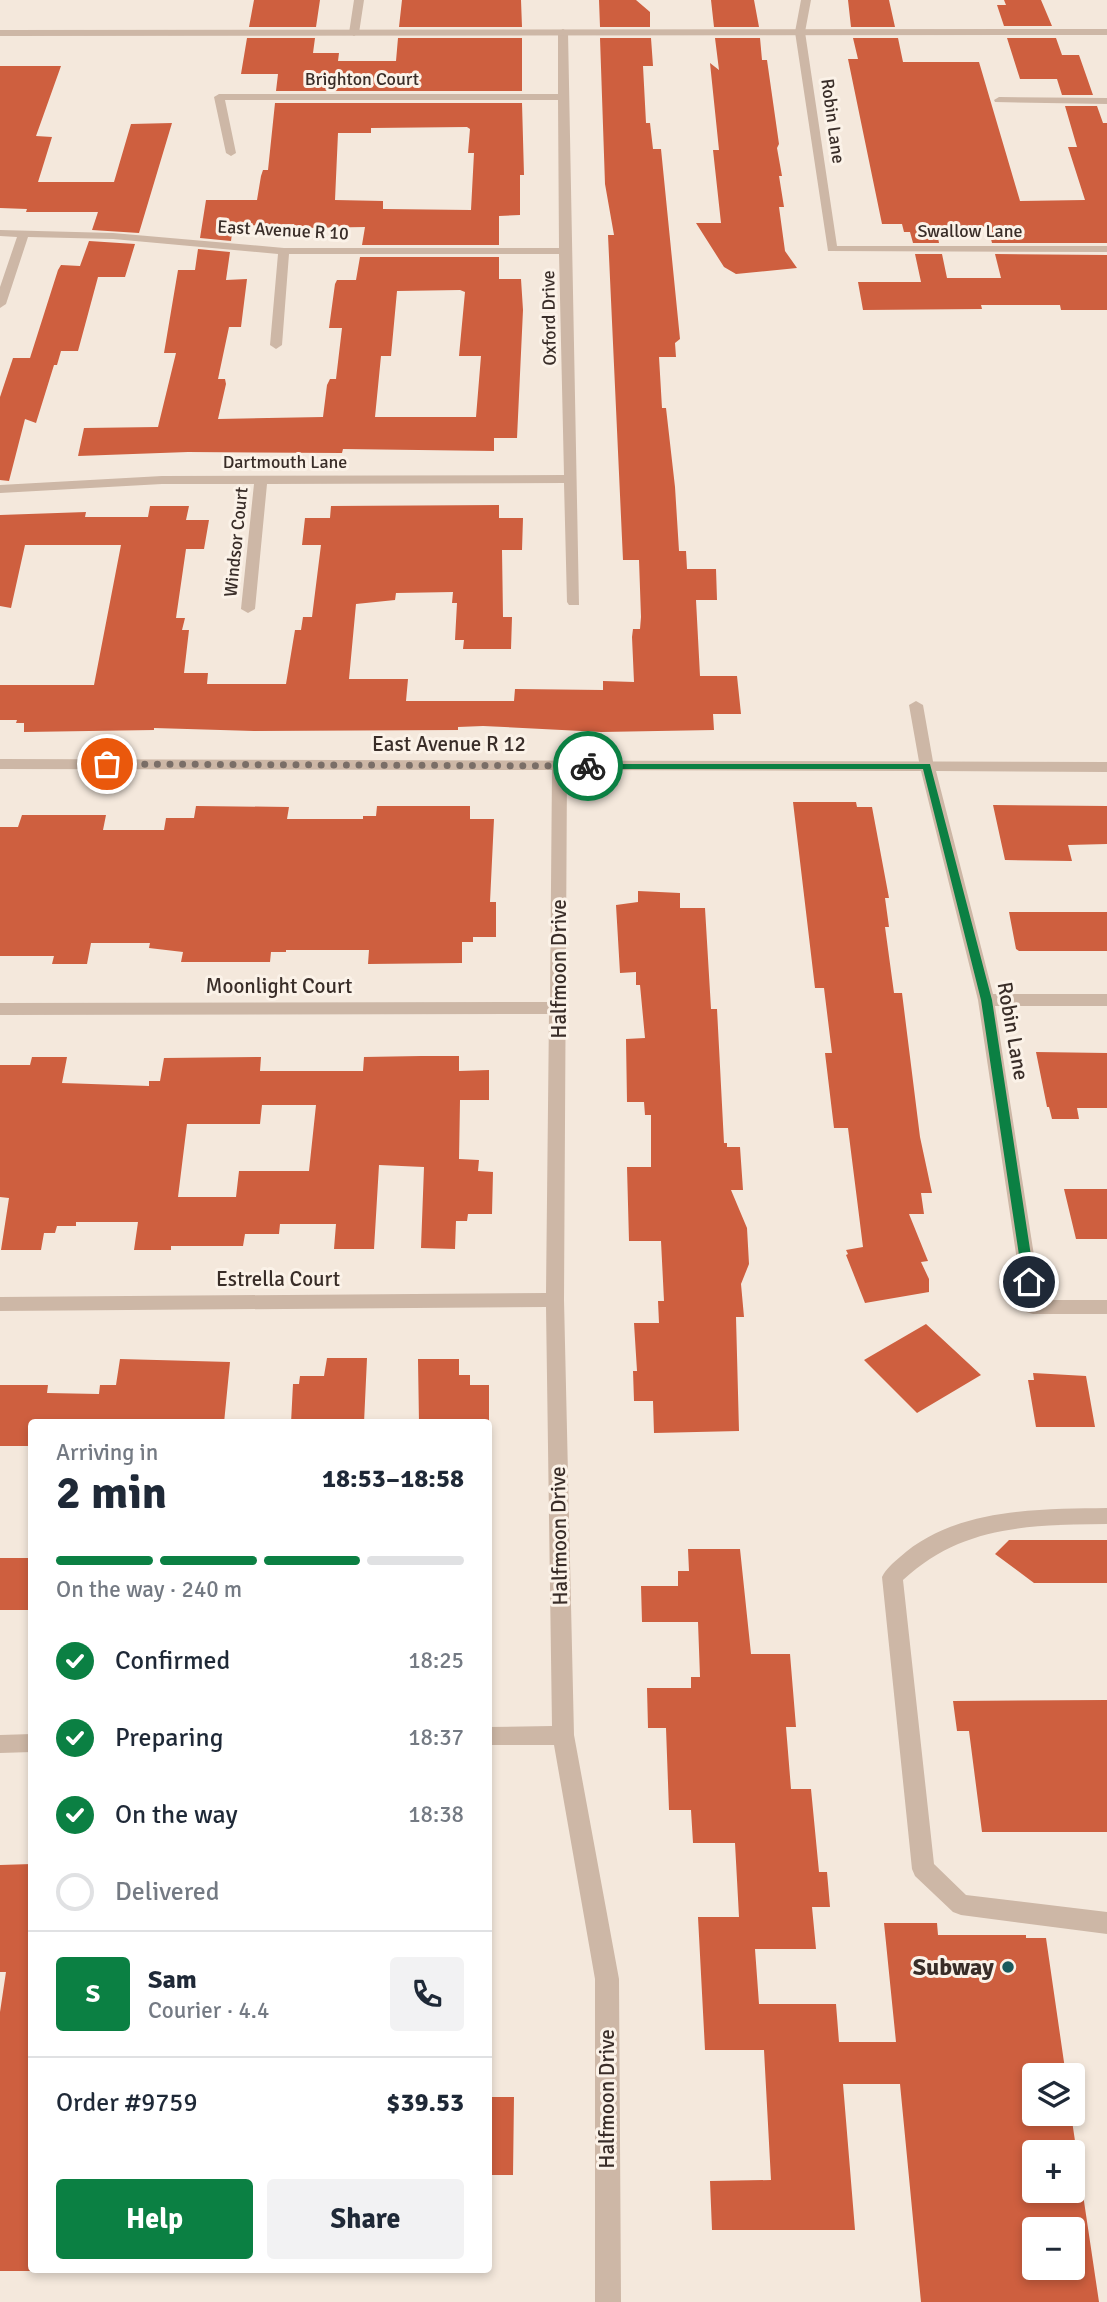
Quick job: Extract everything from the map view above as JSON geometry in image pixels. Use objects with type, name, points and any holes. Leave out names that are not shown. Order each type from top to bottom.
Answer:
[{"type":"street","points":[[354,33],[359,0]]},
{"type":"street","name":"Robin Lane","points":[[806,0],[800,32],[832,249]]},
{"type":"street","name":"Oxford Drive","points":[[563,32],[565,251],[574,602]]},
{"type":"street","points":[[0,33],[1107,32]]},
{"type":"street","name":"Brighton Court","points":[[230,153],[219,97],[563,96]]},
{"type":"street","points":[[999,100],[1107,101]]},
{"type":"street","name":"East Avenue R 10","points":[[0,233],[113,236],[284,251],[565,251]]},
{"type":"street","points":[[0,304],[24,233]]},
{"type":"street","name":"Swallow Lane","points":[[832,249],[1107,249]]},
{"type":"street","points":[[276,345],[284,251]]},
{"type":"street","name":"Windsor Court","points":[[248,609],[261,479]]},
{"type":"street","name":"Dartmouth Lane","points":[[0,489],[162,480],[571,479]]},
{"type":"street","name":"Robin Lane","points":[[916,705],[927,766],[986,1000],[1033,1307],[1107,1307]]},
{"type":"street","name":"East Avenue R 12","points":[[0,764],[1107,767]]},
{"type":"street","name":"Halfmoon Drive","points":[[560,766],[555,1300],[563,1735],[607,1979],[608,2302]]},
{"type":"street","points":[[986,1000],[1107,1000]]},
{"type":"street","name":"Moonlight Court","points":[[0,1009],[559,1008]]},
{"type":"street","name":"Estrella Court","points":[[0,1304],[555,1300]]},
{"type":"street","points":[[1107,1516],[1034,1517],[987,1525],[944,1538],[908,1559],[892,1577],[923,1869],[961,1905],[1107,1923]]},
{"type":"street","points":[[492,1736],[563,1735]]},
{"type":"street","points":[[0,1744],[28,1743]]},
{"type":"building","points":[[254,0],[320,0],[316,27],[249,27]]},
{"type":"building","points":[[402,0],[521,0],[522,27],[399,27]]},
{"type":"building","points":[[599,0],[636,0],[650,12],[650,27],[600,27]]},
{"type":"building","points":[[711,0],[754,0],[759,27],[714,27]]},
{"type":"building","points":[[848,0],[889,0],[895,27],[851,27]]},
{"type":"building","points":[[1004,0],[1041,0],[1052,26],[1004,26],[997,5],[1006,5]]},
{"type":"building","points":[[247,38],[315,38],[313,53],[339,53],[338,61],[396,61],[398,38],[522,38],[522,91],[276,91],[278,74],[241,74]]},
{"type":"building","points":[[600,38],[651,38],[653,66],[643,66],[646,123],[650,123],[653,149],[661,149],[680,339],[675,343],[676,357],[659,357],[662,408],[666,408],[675,487],[679,551],[686,551],[687,569],[716,569],[717,600],[696,600],[700,676],[737,676],[741,714],[713,714],[714,730],[601,732],[483,726],[458,727],[458,730],[254,731],[154,728],[24,732],[24,723],[16,723],[17,720],[0,720],[0,685],[94,685],[121,545],[25,545],[11,608],[0,606],[0,515],[86,512],[85,517],[148,517],[150,506],[189,506],[186,520],[209,520],[204,549],[186,549],[176,618],[185,618],[182,630],[189,630],[184,673],[208,673],[207,684],[286,684],[295,630],[301,630],[303,617],[312,617],[321,545],[302,545],[305,518],[330,518],[331,506],[499,505],[499,518],[523,518],[522,550],[502,550],[503,617],[512,617],[511,649],[463,649],[464,640],[455,640],[457,603],[452,603],[453,592],[396,593],[395,600],[356,604],[349,679],[408,679],[406,701],[514,701],[515,689],[603,690],[603,681],[634,682],[632,637],[633,629],[640,629],[641,617],[639,560],[623,560],[608,235],[614,235],[605,184]]},
{"type":"building","points":[[715,38],[760,38],[762,60],[767,60],[779,144],[777,148],[782,176],[779,176],[784,207],[779,207],[785,251],[797,268],[736,274],[724,267],[696,223],[721,223],[713,150],[719,150],[710,63],[719,70]]},
{"type":"building","points":[[853,38],[898,38],[903,62],[979,62],[1020,201],[1085,200],[1068,147],[1077,147],[1065,106],[1097,106],[1103,123],[1107,123],[1107,243],[992,243],[988,227],[936,227],[939,243],[913,243],[910,232],[904,232],[902,224],[882,224],[848,59],[858,59]]},
{"type":"building","points":[[1007,38],[1056,38],[1062,55],[1079,55],[1093,95],[1062,95],[1057,79],[1020,79]]},
{"type":"building","points":[[0,66],[61,66],[36,136],[52,137],[38,182],[114,182],[131,124],[172,123],[139,233],[92,230],[98,212],[26,212],[27,209],[0,208]]},
{"type":"building","points":[[275,103],[522,103],[524,175],[520,175],[520,215],[499,216],[499,245],[362,245],[365,227],[306,228],[294,227],[294,224],[233,226],[231,241],[200,238],[206,200],[257,200],[263,170],[268,170]],"holes":[[[371,128],[470,129],[468,153],[474,153],[471,210],[383,209],[383,201],[335,200],[338,133],[371,133]]]},
{"type":"building","points":[[89,241],[135,244],[125,277],[98,277],[78,351],[61,351],[36,423],[25,419],[9,481],[0,480],[0,397],[13,358],[30,358],[58,270],[61,265],[80,266]]},
{"type":"building","points":[[198,249],[230,252],[226,280],[247,279],[241,327],[229,327],[218,379],[225,379],[226,384],[218,419],[323,417],[327,385],[330,379],[336,379],[342,328],[329,328],[335,284],[337,280],[356,280],[360,257],[499,257],[499,279],[521,279],[523,310],[517,438],[494,438],[494,451],[343,449],[342,453],[188,452],[78,456],[84,428],[158,427],[176,353],[164,353],[178,270],[195,270]],"holes":[[[397,291],[465,292],[459,356],[481,356],[476,417],[375,417],[381,356],[391,356]]]},
{"type":"building","points":[[915,254],[942,254],[947,278],[1001,278],[995,254],[1107,255],[1107,310],[1061,310],[1060,305],[981,305],[982,309],[863,310],[858,282],[921,282]]},
{"type":"building","points":[[793,802],[856,802],[857,807],[872,807],[889,898],[885,898],[889,927],[885,927],[894,993],[902,993],[920,1137],[932,1193],[921,1193],[924,1214],[909,1214],[928,1261],[921,1262],[929,1279],[929,1292],[865,1303],[846,1255],[846,1250],[863,1247],[848,1128],[834,1128],[825,1053],[832,1053],[824,988],[815,988]]},
{"type":"building","points":[[993,805],[1107,806],[1107,844],[1068,845],[1072,861],[1005,860]]},
{"type":"building","points":[[196,806],[289,807],[287,819],[363,819],[363,816],[376,816],[377,806],[470,806],[470,819],[494,819],[490,902],[496,902],[496,937],[473,937],[473,942],[462,942],[462,963],[368,964],[369,950],[286,950],[271,952],[270,962],[181,962],[183,952],[149,948],[150,943],[91,943],[87,964],[52,964],[54,956],[0,956],[0,827],[18,827],[22,815],[106,815],[103,830],[164,830],[166,818],[194,818]]},
{"type":"building","points":[[638,891],[680,893],[680,908],[705,908],[711,1009],[717,1009],[724,1143],[727,1143],[727,1147],[740,1147],[743,1190],[731,1190],[747,1228],[749,1264],[741,1284],[744,1317],[736,1317],[739,1431],[654,1433],[653,1401],[634,1401],[633,1371],[637,1371],[634,1323],[659,1323],[658,1301],[664,1301],[661,1241],[629,1241],[627,1167],[651,1167],[651,1115],[645,1115],[644,1102],[627,1102],[626,1039],[645,1038],[640,985],[636,985],[636,972],[620,973],[616,905],[638,902]]},
{"type":"building","points":[[1009,912],[1107,912],[1107,951],[1019,951],[1016,949]]},
{"type":"building","points":[[1036,1052],[1107,1053],[1107,1108],[1077,1108],[1079,1119],[1052,1119]]},
{"type":"building","points":[[459,1056],[459,1071],[489,1070],[489,1100],[460,1100],[459,1159],[479,1160],[478,1171],[493,1172],[492,1214],[468,1214],[467,1221],[456,1221],[455,1249],[421,1248],[424,1167],[379,1165],[374,1249],[334,1249],[336,1224],[280,1224],[279,1234],[245,1234],[243,1246],[171,1246],[171,1250],[134,1250],[138,1222],[76,1222],[76,1226],[57,1226],[55,1233],[44,1233],[41,1250],[1,1250],[9,1198],[0,1197],[0,1065],[30,1065],[32,1057],[67,1057],[62,1083],[149,1086],[149,1081],[160,1081],[164,1058],[261,1057],[260,1071],[363,1071],[364,1057]],"holes":[[[262,1105],[316,1105],[309,1171],[239,1171],[236,1197],[178,1197],[187,1124],[260,1124]]]},
{"type":"building","points":[[1064,1189],[1107,1189],[1107,1239],[1076,1239]]},
{"type":"building","points":[[926,1324],[981,1375],[917,1413],[864,1360]]},
{"type":"building","points":[[327,1358],[367,1358],[364,1419],[291,1419],[293,1384],[299,1384],[300,1376],[324,1376]]},
{"type":"building","points":[[120,1359],[230,1362],[224,1419],[28,1419],[28,1446],[0,1446],[0,1385],[48,1385],[47,1393],[99,1394],[100,1385],[116,1385]]},
{"type":"building","points":[[418,1359],[459,1359],[459,1375],[470,1375],[470,1385],[489,1385],[489,1419],[419,1419]]},
{"type":"building","points":[[1033,1373],[1086,1376],[1095,1427],[1036,1427],[1028,1380],[1034,1380]]},
{"type":"building","points":[[1009,1540],[1107,1540],[1107,1583],[1034,1583],[995,1554]]},
{"type":"building","points":[[688,1549],[740,1549],[751,1654],[790,1654],[796,1727],[786,1727],[791,1789],[811,1789],[819,1872],[827,1872],[830,1907],[812,1907],[816,1949],[755,1949],[759,2004],[836,2004],[839,2042],[896,2042],[884,1923],[937,1923],[938,1935],[1026,1935],[1026,1938],[1046,1938],[1064,2063],[1022,2063],[1022,2126],[1073,2126],[1075,2140],[1022,2140],[1022,2203],[1084,2203],[1099,2302],[921,2302],[900,2084],[843,2084],[855,2230],[712,2230],[710,2181],[771,2180],[764,2050],[705,2050],[698,1917],[739,1917],[735,1843],[693,1843],[691,1810],[669,1810],[666,1728],[648,1728],[647,1688],[691,1688],[691,1677],[700,1677],[698,1622],[642,1622],[641,1586],[678,1586],[678,1571],[689,1571]]},
{"type":"building","points":[[0,1558],[28,1558],[28,1610],[0,1610]]},
{"type":"building","points":[[1107,1700],[1107,1832],[982,1832],[969,1731],[957,1731],[953,1701]]},
{"type":"building","points":[[28,1864],[28,2271],[0,2271],[0,2012],[6,1972],[0,1972],[0,1865]]},
{"type":"building","points":[[492,2097],[514,2097],[513,2175],[492,2175]]},
{"type":"way so far","points":[[107,764],[588,766]]},
{"type":"place","name":"Subway","points":[[1008,1967]]},
{"type":"route","points":[[588,766],[927,766],[986,1000],[1029,1282]]}]
